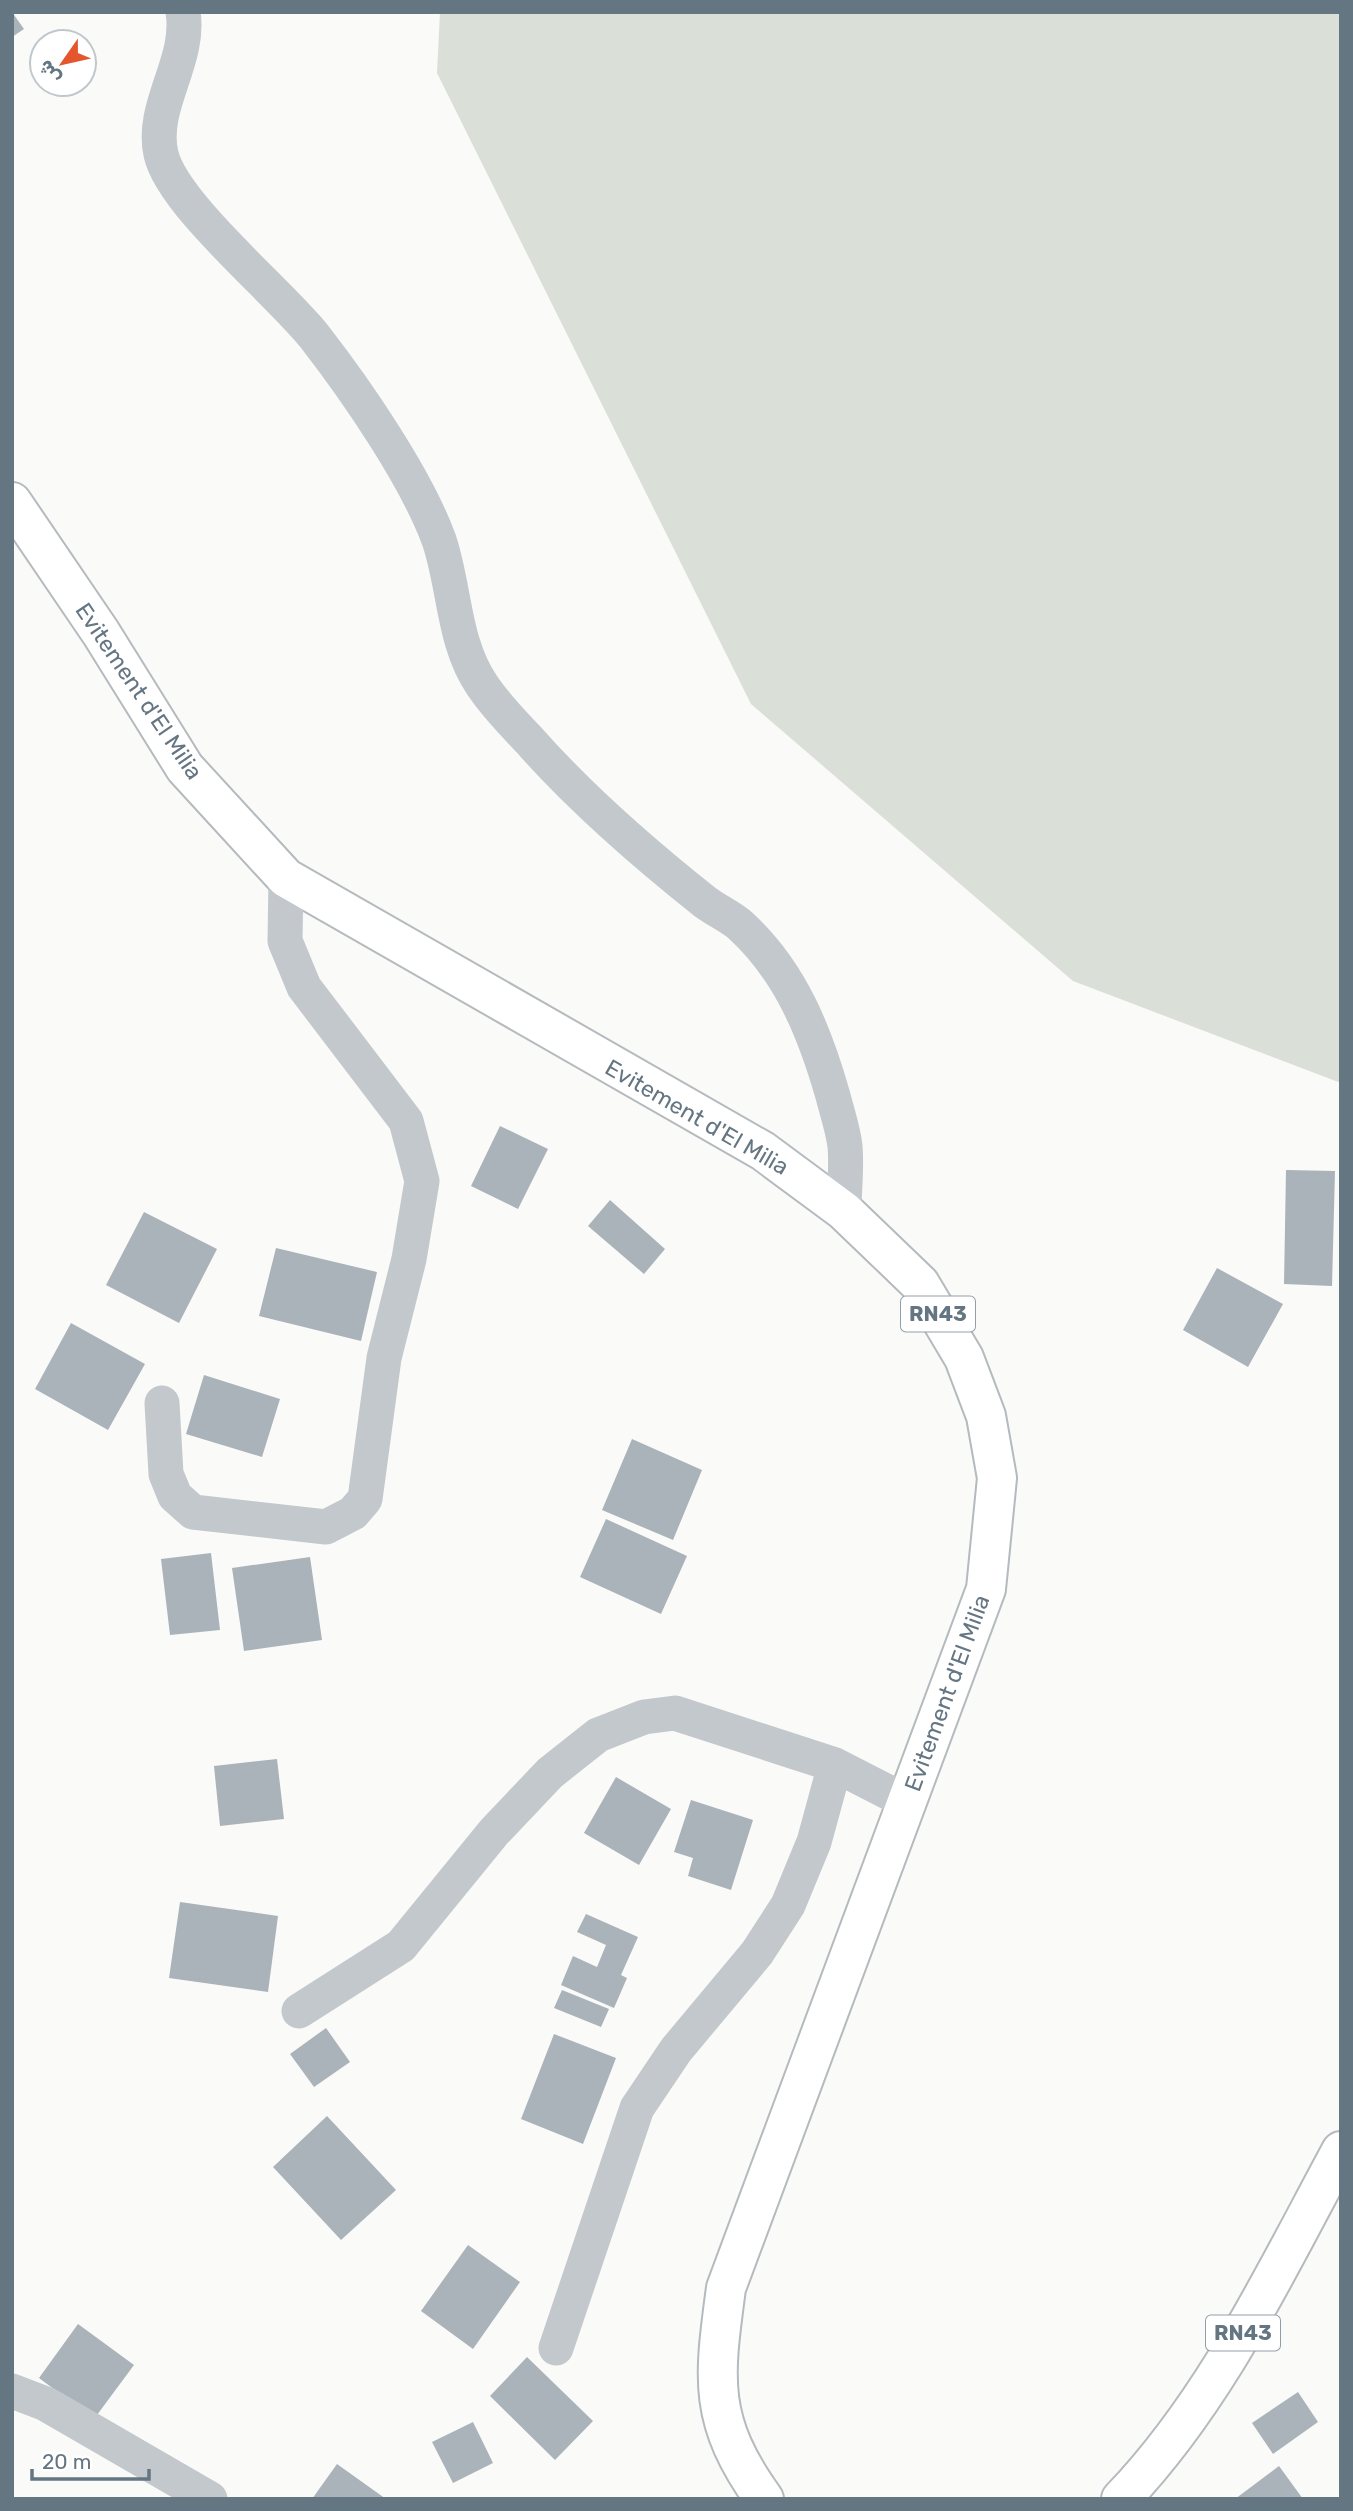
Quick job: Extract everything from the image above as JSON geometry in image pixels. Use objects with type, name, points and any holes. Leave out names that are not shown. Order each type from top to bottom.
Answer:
[{"type":"main road","name":"Evitement d'El Milia","points":[[12,502],[101,633],[185,768],[286,878],[763,1151],[844,1211],[920,1284],[964,1358],[986,1416],[997,1478],[986,1589],[726,2288],[716,2365],[719,2405],[729,2438],[750,2479],[764,2499]]},
{"type":"main road","name":"RN43","points":[[1121,2499],[1159,2459],[1242,2335],[1341,2151]]},
{"type":"street","points":[[183,12],[182,44],[160,123],[160,153],[170,176],[207,223],[313,336],[365,409],[427,508],[449,575],[468,656],[481,684],[578,793],[708,904],[740,925],[775,964],[800,1004],[815,1037],[834,1100],[845,1145],[844,1211]]},
{"type":"street","points":[[162,1403],[166,1474],[175,1496],[193,1512],[326,1527],[353,1513],[365,1499],[384,1358],[409,1259],[422,1181],[406,1121],[304,986],[285,941],[286,878]]},
{"type":"street","points":[[299,2011],[401,1946],[494,1832],[550,1773],[598,1735],[644,1717],[675,1713],[835,1765],[907,1802]]},
{"type":"street","points":[[556,2348],[637,2108],[676,2050],[757,1953],[788,1905],[814,1842],[835,1765]]},
{"type":"street","points":[[12,2391],[46,2404],[211,2499]]},
{"type":"shaded area","points":[[440,12],[1341,12],[1341,1083],[1073,981],[751,704],[437,73]]},
{"type":"building","points":[[12,12],[24,29],[12,37]]},
{"type":"building","points":[[500,1126],[548,1149],[518,1209],[471,1186]]},
{"type":"building","points":[[1286,1170],[1335,1171],[1332,1286],[1284,1284]]},
{"type":"building","points":[[610,1200],[665,1249],[644,1274],[588,1226]]},
{"type":"building","points":[[144,1212],[217,1249],[179,1323],[106,1285]]},
{"type":"building","points":[[276,1248],[377,1272],[361,1341],[259,1316]]},
{"type":"building","points":[[1217,1268],[1283,1304],[1248,1367],[1183,1330]]},
{"type":"building","points":[[71,1323],[145,1364],[108,1430],[35,1389]]},
{"type":"building","points":[[204,1375],[280,1399],[262,1457],[186,1434]]},
{"type":"building","points":[[632,1439],[702,1470],[673,1540],[602,1510]]},
{"type":"building","points":[[606,1519],[687,1556],[661,1614],[580,1577]]},
{"type":"building","points":[[211,1553],[220,1630],[170,1635],[161,1559]]},
{"type":"building","points":[[310,1557],[322,1640],[244,1651],[232,1568]]},
{"type":"building","points":[[277,1759],[284,1819],[220,1826],[214,1766]]},
{"type":"building","points":[[616,1777],[671,1809],[639,1865],[584,1833]]},
{"type":"building","points":[[691,1800],[753,1820],[731,1890],[688,1876],[693,1858],[674,1852]]},
{"type":"building","points":[[180,1902],[278,1916],[268,1992],[169,1978]]},
{"type":"building","points":[[586,1914],[638,1937],[621,1975],[627,1978],[614,2008],[561,1985],[573,1956],[597,1967],[606,1945],[577,1932]]},
{"type":"building","points":[[562,1990],[609,2009],[601,2027],[554,2008]]},
{"type":"building","points":[[326,2028],[350,2062],[314,2087],[290,2054]]},
{"type":"building","points":[[554,2034],[616,2058],[583,2144],[521,2119]]},
{"type":"building","points":[[327,2116],[396,2190],[341,2240],[273,2167]]},
{"type":"building","points":[[468,2245],[520,2282],[473,2349],[421,2311]]},
{"type":"building","points":[[78,2324],[134,2365],[94,2419],[39,2378]]},
{"type":"building","points":[[527,2357],[593,2421],[555,2460],[490,2396]]},
{"type":"building","points":[[1298,2392],[1318,2422],[1273,2454],[1252,2423]]},
{"type":"building","points":[[473,2422],[493,2463],[453,2483],[432,2442]]},
{"type":"building","points":[[337,2464],[386,2499],[312,2499]]},
{"type":"building","points":[[1279,2466],[1303,2499],[1235,2499]]}]
